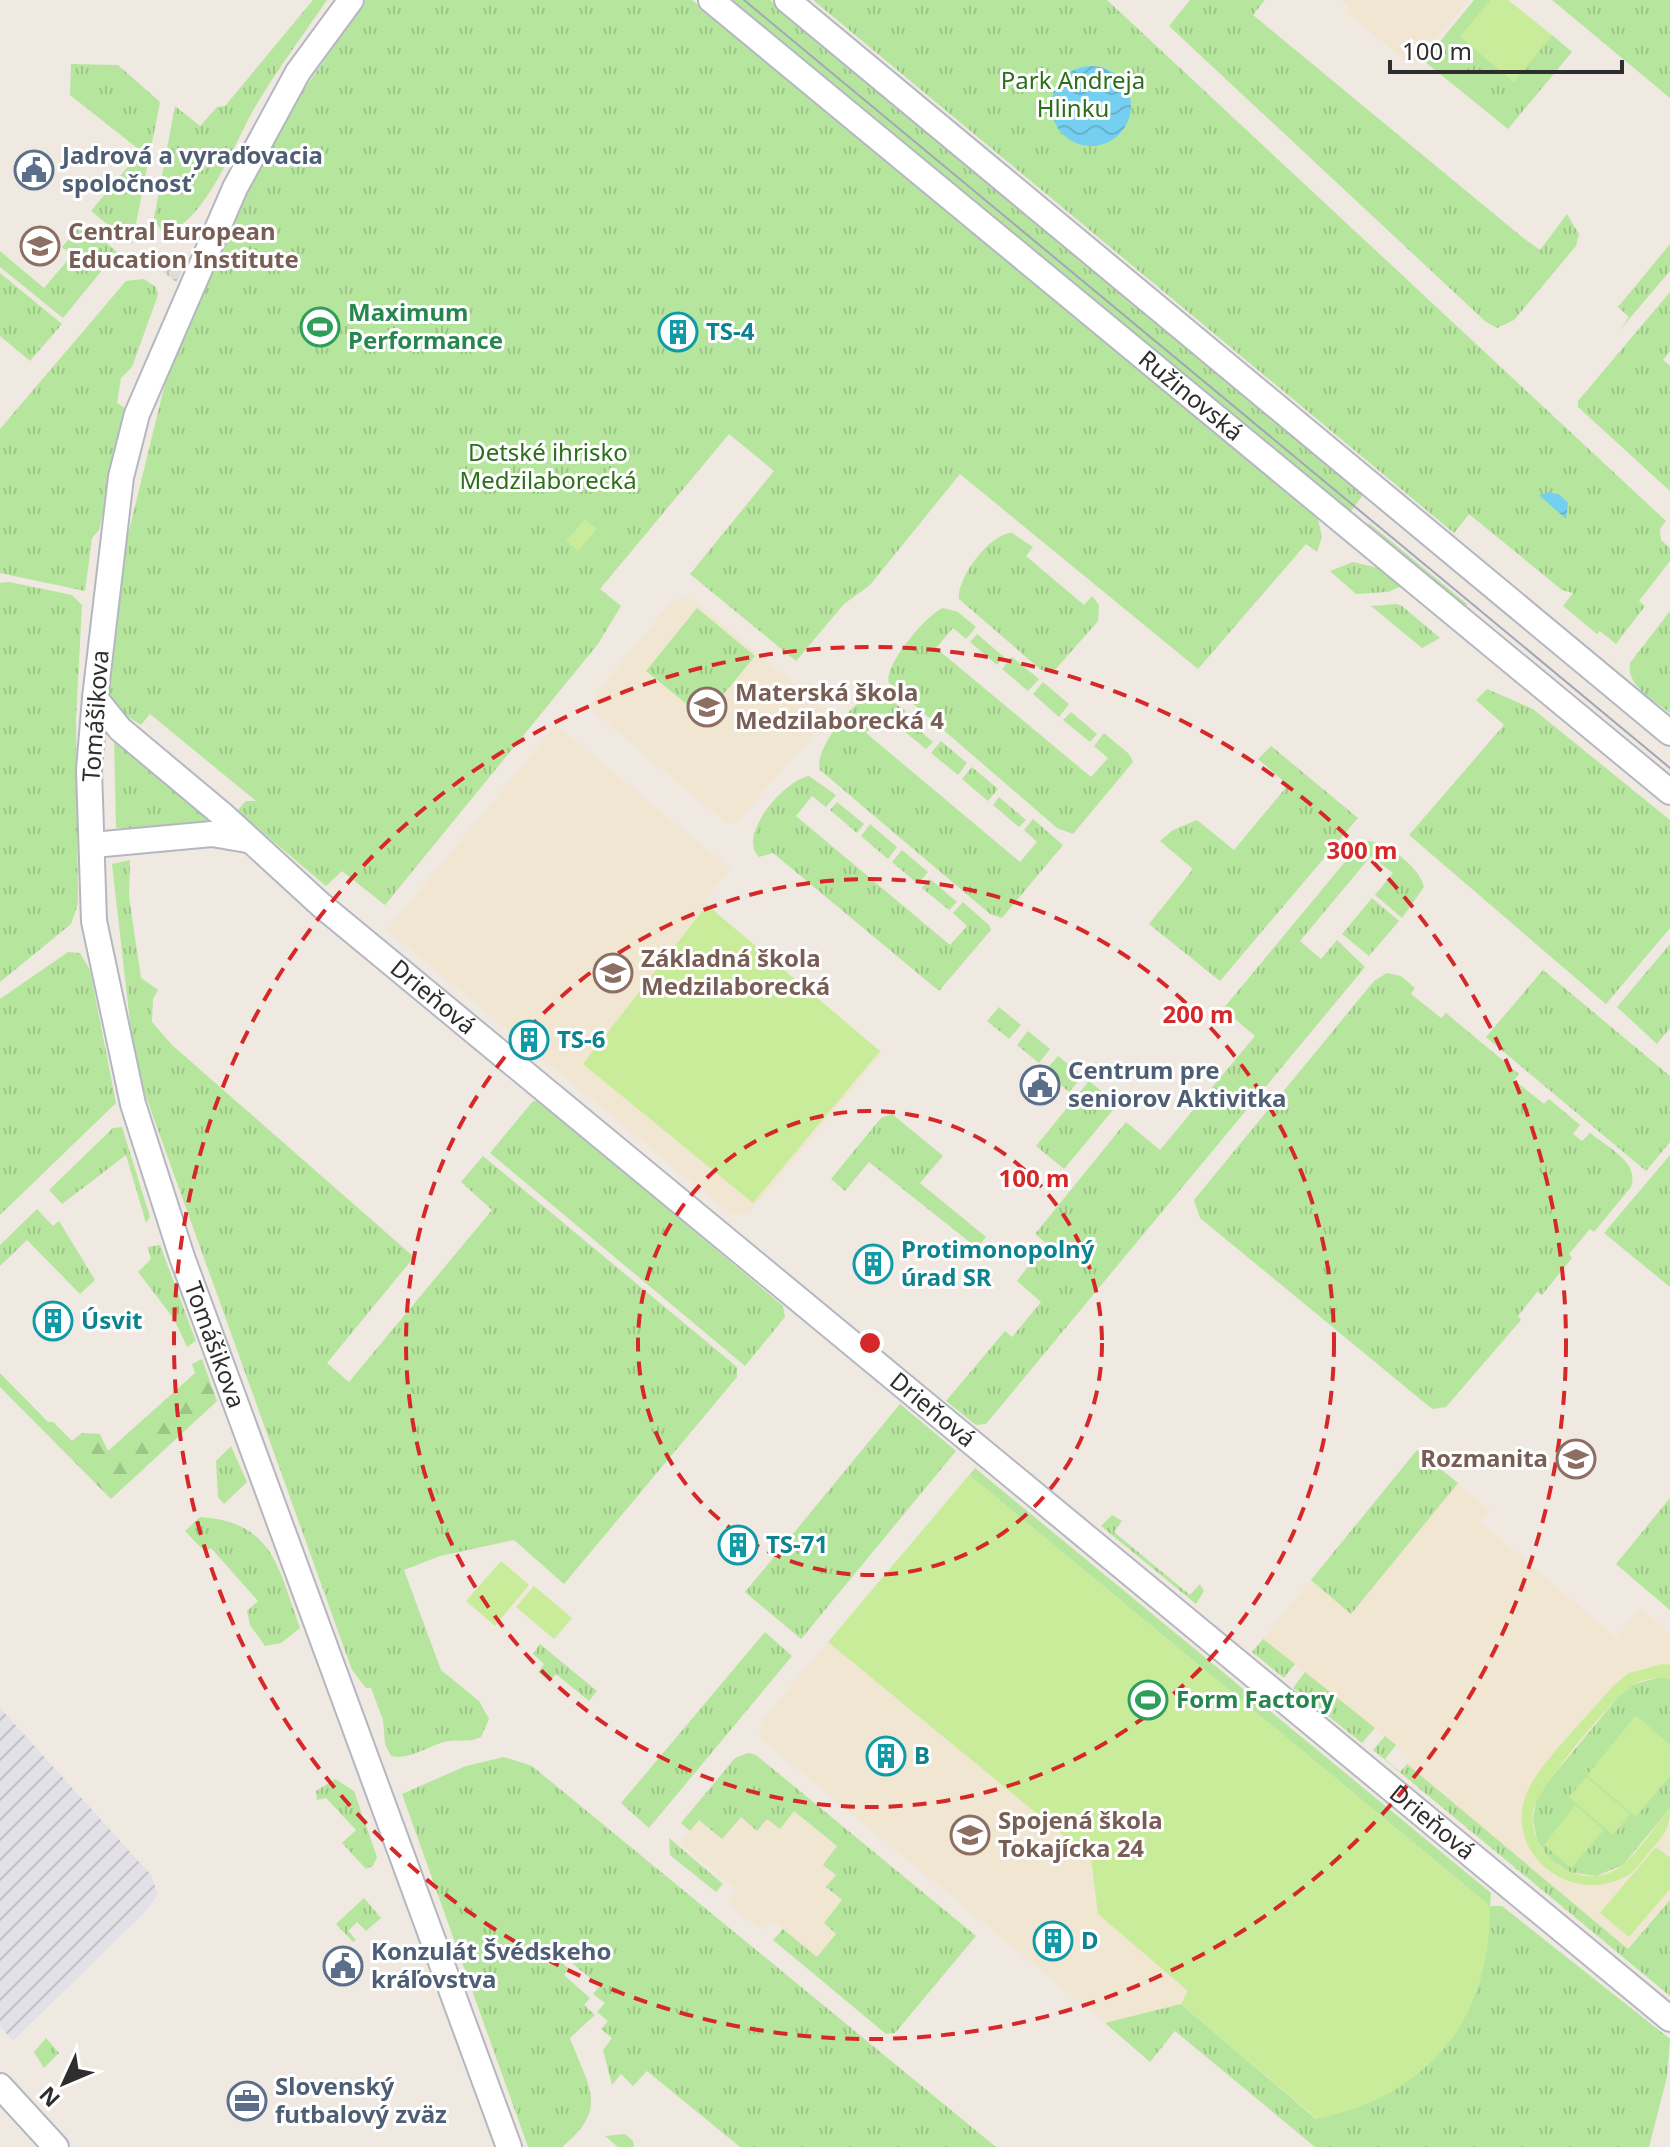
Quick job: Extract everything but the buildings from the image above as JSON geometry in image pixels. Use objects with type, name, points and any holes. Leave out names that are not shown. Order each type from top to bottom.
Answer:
[{"type":"street","name":"Tomášikova","points":[[351,0],[298,72],[235,188],[169,335],[150,386],[151,417],[136,482],[119,512],[103,610],[89,770],[97,936],[133,1104],[178,1244],[509,2147]]},
{"type":"street","name":"Ružinovská","points":[[711,0],[1670,792]]},
{"type":"street","name":"Ružinovská","points":[[787,0],[1670,733]]},
{"type":"street","name":"Drieňová","points":[[95,698],[120,729],[404,975],[1670,2019]]},
{"type":"street","points":[[93,845],[212,834],[247,840]]},
{"type":"street","points":[[0,2086],[56,2147]]},
{"type":"shaded area","points":[[1341,0],[1468,0],[1413,67],[1346,11],[1349,7]]},
{"type":"shaded area","points":[[177,257],[182,272],[176,282],[154,265]]},
{"type":"shaded area","name":"Materská škola Medzilaborecká 4","points":[[688,596],[825,710],[822,725],[736,823],[726,823],[593,711],[591,705],[599,690],[672,601]]},
{"type":"shaded area","name":"Základná škola Medzilaborecká","points":[[556,725],[731,869],[703,902],[882,1053],[749,1213],[733,1216],[387,930]]},
{"type":"shaded area","points":[[1417,1450],[1490,1510],[1481,1523],[1616,1637],[1641,1608],[1670,1633],[1670,1900],[1628,1949],[1407,1764],[1411,1758],[1263,1639]]},
{"type":"shaded area","name":"Spojená škola Tokajícka 24","points":[[828,1642],[1091,1858],[1098,1914],[1188,1991],[1181,2004],[1105,2023],[762,1740],[759,1730],[763,1719]]},
{"type":"shaded area","points":[[0,1708],[151,1875],[158,1895],[145,1912],[13,2041],[0,2026]]},
{"type":"shaded area","points":[[748,1753],[756,1755],[951,1915],[817,1957],[772,1920],[761,1931],[727,1902],[736,1890],[680,1843],[689,1831],[681,1823],[735,1758]]},
{"type":"green space","points":[[313,0],[327,0],[258,102],[207,197],[179,227],[163,235],[154,218],[175,106],[200,126],[217,107],[225,106]]},
{"type":"green space","name":"Detské ihrisko Medzilaborecká","points":[[366,0],[692,0],[1318,519],[1322,537],[1317,552],[1306,544],[1198,669],[960,474],[870,585],[844,604],[796,661],[690,574],[774,471],[729,434],[600,589],[621,606],[598,644],[385,905],[342,871],[326,886],[237,811],[246,801],[256,801],[150,714],[141,725],[110,705],[109,681],[125,547],[172,355],[264,147]]},
{"type":"green space","points":[[728,0],[770,0],[806,29],[1365,492],[1349,514]]},
{"type":"green space","name":"Park Andreja Hlinku","points":[[813,0],[1107,0],[1666,521],[1660,529],[1661,540],[1670,548],[1670,561],[1639,601],[1645,606],[1616,644],[1600,631],[1597,634],[1563,606],[1573,593],[1562,590],[1469,514],[1454,533]]},
{"type":"green space","points":[[1190,0],[1265,0],[1253,15],[1522,237],[1540,250],[1567,214],[1579,234],[1576,246],[1514,320],[1497,328],[1486,322],[1169,26]]},
{"type":"green space","points":[[1474,0],[1491,0],[1461,37],[1513,81],[1552,35],[1572,52],[1508,129],[1424,61]]},
{"type":"green space","points":[[1491,0],[1508,0],[1552,35],[1514,82],[1460,36]]},
{"type":"green space","points":[[1552,0],[1670,0],[1670,98]]},
{"type":"green space","points":[[71,64],[118,65],[160,102],[132,244],[91,211],[141,151],[70,95]]},
{"type":"green space","points":[[83,222],[117,252],[63,318],[0,267],[0,251],[44,288],[72,255],[62,247]]},
{"type":"green space","points":[[1670,244],[1670,271],[1619,331],[1629,317],[1618,307]]},
{"type":"green space","points":[[0,273],[62,324],[30,361],[0,336]]},
{"type":"green space","points":[[144,279],[156,287],[158,295],[132,367],[121,378],[117,403],[125,408],[122,437],[99,530],[92,538],[85,591],[0,573],[0,429],[126,281]]},
{"type":"green space","points":[[1670,292],[1670,351],[1663,360],[1670,366],[1670,491],[1578,407],[1578,401]]},
{"type":"green space","points":[[585,519],[597,529],[578,551],[566,541]]},
{"type":"green space","points":[[1369,523],[1467,604],[1463,609],[1368,528]]},
{"type":"green space","points":[[1012,533],[1033,547],[1026,556],[1084,605],[1092,596],[1099,605],[1098,621],[1054,671],[1041,670],[959,599],[963,580],[976,558],[994,540]]},
{"type":"green space","points":[[1353,562],[1387,570],[1402,586],[1388,592],[1356,594],[1330,571]]},
{"type":"green space","points":[[9,582],[72,595],[82,605],[76,718],[78,904],[71,924],[0,982],[0,583]]},
{"type":"green space","points":[[1397,604],[1440,638],[1422,648],[1371,606]]},
{"type":"green space","points":[[697,608],[755,656],[704,718],[646,671]]},
{"type":"green space","points":[[943,608],[958,612],[976,627],[966,639],[953,628],[936,648],[1091,777],[1108,758],[1094,746],[1104,733],[1129,754],[1133,762],[1073,834],[1057,828],[889,683],[889,675],[899,653],[927,620]]},
{"type":"green space","points":[[1670,611],[1670,713],[1636,685],[1630,663]]},
{"type":"green space","points":[[977,634],[1004,657],[997,665],[970,642]]},
{"type":"green space","points":[[1012,657],[1039,679],[1028,691],[1002,669]]},
{"type":"green space","points":[[1043,682],[1069,704],[1059,717],[1033,694]]},
{"type":"green space","points":[[1487,689],[1533,709],[1670,820],[1670,928],[1606,1004],[1409,835],[1504,725],[1476,700]]},
{"type":"green space","points":[[879,692],[906,711],[896,724],[882,713],[866,733],[1020,862],[1037,842],[1024,830],[1033,819],[1063,845],[1002,918],[990,914],[820,770],[823,749],[839,724],[860,702]]},
{"type":"green space","points":[[1071,712],[1097,734],[1090,742],[1063,720]]},
{"type":"green space","points":[[907,720],[933,742],[926,749],[900,728]]},
{"type":"green space","points":[[114,736],[221,828],[116,828]]},
{"type":"green space","points":[[941,741],[967,763],[958,775],[931,753]]},
{"type":"green space","points":[[1271,746],[1358,818],[1220,981],[1149,924],[1193,869],[1160,841],[1173,830],[1197,820],[1234,850],[1288,785],[1258,759]]},
{"type":"green space","points":[[972,767],[998,789],[988,801],[962,779]]},
{"type":"green space","points":[[809,776],[836,795],[826,807],[812,796],[796,816],[950,945],[967,926],[953,913],[963,902],[989,925],[991,930],[939,991],[773,853],[759,857],[754,847],[754,835],[767,809],[788,787]]},
{"type":"green space","points":[[999,797],[1026,820],[1019,827],[993,805]]},
{"type":"green space","points":[[837,802],[864,824],[857,833],[830,810]]},
{"type":"green space","points":[[870,824],[897,847],[888,859],[861,836]]},
{"type":"green space","points":[[1366,841],[1382,845],[1401,856],[1416,872],[1424,887],[1402,918],[1375,895],[1393,873],[1371,856],[1300,941],[1321,959],[1337,940],[1365,967],[986,1424],[976,1425],[946,1401],[1005,1331],[1012,1337],[1041,1302],[1017,1281],[1046,1243],[1035,1234],[1126,1122],[1160,1150],[1255,1036],[1223,1009],[1359,845]]},
{"type":"green space","points":[[902,850],[928,872],[918,884],[892,862]]},
{"type":"green space","points":[[130,860],[129,897],[141,978],[158,990],[153,999],[152,1022],[172,1045],[414,1257],[327,1363],[349,1382],[492,1210],[461,1182],[483,1156],[737,1367],[737,1377],[564,1584],[514,1540],[440,1556],[404,1570],[441,1670],[479,1701],[489,1719],[481,1737],[442,1743],[405,1756],[391,1756],[385,1744],[383,1720],[371,1688],[366,1688],[352,1670],[135,1066],[112,864]]},
{"type":"green space","points":[[930,879],[957,902],[949,910],[922,888]]},
{"type":"green space","points":[[1372,898],[1399,921],[1369,956],[1342,934]]},
{"type":"green space","points":[[707,905],[880,1051],[753,1203],[583,1064]]},
{"type":"green space","points":[[1670,944],[1670,1028],[1657,1044],[1617,1007]]},
{"type":"green space","points":[[68,952],[80,953],[90,970],[116,1103],[0,1215],[0,999]]},
{"type":"green space","points":[[1543,970],[1670,1076],[1670,1142],[1646,1171],[1486,1037]]},
{"type":"green space","points":[[1387,973],[1401,976],[1415,988],[1411,994],[1441,1018],[1446,1013],[1519,1074],[1514,1080],[1544,1104],[1549,1099],[1580,1125],[1573,1134],[1582,1141],[1590,1133],[1613,1150],[1631,1170],[1633,1178],[1631,1187],[1594,1232],[1590,1229],[1569,1254],[1572,1258],[1542,1295],[1537,1292],[1518,1316],[1521,1320],[1446,1407],[1433,1409],[1200,1218],[1194,1200],[1374,981]]},
{"type":"green space","points":[[999,1007],[1021,1025],[1009,1039],[987,1021]]},
{"type":"green space","points":[[1028,1031],[1050,1049],[1039,1063],[1017,1045]]},
{"type":"green space","points":[[1058,1056],[1083,1076],[1069,1092],[1045,1071]]},
{"type":"green space","points":[[1089,1081],[1118,1104],[1064,1169],[1036,1146]]},
{"type":"green space","points":[[533,1101],[539,1101],[783,1306],[785,1317],[745,1366],[490,1153]]},
{"type":"green space","points":[[892,1114],[943,1156],[920,1183],[986,1237],[977,1248],[869,1162],[845,1191],[831,1179],[881,1118]]},
{"type":"green space","points":[[122,1127],[150,1217],[146,1223],[126,1155],[62,1204],[49,1190],[113,1128]]},
{"type":"green space","points":[[1670,1155],[1670,1287],[1604,1233]]},
{"type":"green space","points":[[37,1209],[53,1226],[59,1221],[95,1280],[80,1294],[27,1240],[0,1266],[0,1245]]},
{"type":"green space","points":[[160,1245],[196,1341],[187,1347],[174,1319],[138,1272],[151,1259],[148,1247]]},
{"type":"green space","points":[[202,1359],[217,1401],[111,1499],[0,1387],[0,1373],[48,1422],[53,1422],[72,1441],[82,1433],[100,1434],[108,1451],[195,1373],[192,1364]]},
{"type":"green space","points":[[900,1404],[956,1451],[801,1639],[745,1592]]},
{"type":"green space","points":[[231,1446],[247,1482],[224,1504],[218,1497],[216,1461]]},
{"type":"green space","points":[[1417,1450],[1458,1483],[1351,1614],[1311,1580]]},
{"type":"green space","points":[[975,1468],[1491,1893],[1490,1906],[969,1475]]},
{"type":"green space","points":[[969,1475],[1490,1906],[1487,1947],[1479,1984],[1465,2017],[1446,2047],[1421,2072],[1391,2092],[1356,2108],[1317,2119],[1181,2004],[1188,1991],[1098,1914],[1091,1858],[828,1642]]},
{"type":"green space","points":[[1670,1498],[1670,1610],[1616,1564]]},
{"type":"green space","points":[[1112,1515],[1122,1521],[1114,1532],[1190,1595],[1200,1584],[1204,1591],[1196,1604],[1101,1526]]},
{"type":"green space","points":[[200,1517],[244,1528],[270,1552],[300,1628],[281,1643],[265,1646],[250,1625],[247,1611],[258,1601],[211,1548],[205,1552],[185,1531]]},
{"type":"green space","points":[[501,1561],[529,1585],[495,1626],[466,1601]]},
{"type":"green space","points":[[534,1586],[572,1618],[554,1639],[516,1607]]},
{"type":"green space","points":[[765,1632],[792,1656],[649,1828],[621,1803]]},
{"type":"green space","points":[[1263,1639],[1295,1664],[1284,1678],[1252,1652]]},
{"type":"green space","points":[[540,1644],[597,1691],[589,1701],[556,1674],[549,1681],[538,1672],[544,1664],[533,1654]]},
{"type":"green space","points":[[1670,1665],[1670,1679],[1643,1680],[1635,1684],[1611,1705],[1561,1764],[1533,1811],[1533,1828],[1539,1844],[1562,1868],[1593,1876],[1609,1873],[1624,1864],[1670,1808],[1665,1831],[1631,1873],[1609,1883],[1587,1885],[1566,1880],[1548,1869],[1533,1854],[1524,1835],[1522,1813],[1528,1790],[1555,1751],[1613,1686],[1629,1673]]},
{"type":"green space","points":[[1305,1672],[1375,1728],[1362,1743],[1293,1688]]},
{"type":"green space","points":[[1660,1677],[1670,1679],[1670,1808],[1623,1865],[1596,1876],[1570,1872],[1549,1859],[1537,1840],[1533,1819],[1541,1790],[1620,1695],[1632,1685]]},
{"type":"green space","points":[[1636,1715],[1670,1745],[1670,1776],[1636,1817],[1587,1775]]},
{"type":"green space","points":[[1385,1736],[1396,1745],[1385,1759],[1400,1772],[1407,1764],[1628,1949],[1670,1900],[1670,1996],[1373,1750]]},
{"type":"green space","points":[[748,1753],[756,1755],[976,1936],[895,2033],[886,2034],[773,1940],[783,1929],[817,1957],[836,1934],[824,1923],[842,1900],[826,1887],[836,1875],[823,1865],[837,1846],[794,1811],[780,1829],[767,1819],[757,1831],[741,1817],[722,1839],[699,1820],[690,1831],[681,1823],[735,1758]]},
{"type":"green space","points":[[504,1757],[532,1766],[996,2147],[740,2147],[647,2071],[633,2086],[621,2074],[612,2085],[603,2050],[612,2038],[601,2029],[608,2021],[597,2012],[605,2003],[593,1994],[600,1986],[573,1964],[578,1957],[561,1943],[552,1954],[569,1969],[564,1975],[590,1998],[584,2005],[595,2015],[570,2038],[588,2084],[590,2108],[577,2133],[562,2147],[528,2147],[402,1794],[466,1766]]},
{"type":"green space","points":[[1586,1777],[1630,1814],[1613,1835],[1569,1797]]},
{"type":"green space","points":[[335,1779],[354,1791],[377,1857],[373,1866],[366,1869],[342,1843],[356,1830],[326,1798],[317,1800],[316,1791]]},
{"type":"green space","points":[[1575,1805],[1604,1830],[1571,1868],[1544,1845]]},
{"type":"green space","points":[[669,1838],[723,1884],[716,1892],[670,1855]]},
{"type":"green space","points":[[1656,1847],[1670,1858],[1670,1889],[1629,1937],[1600,1913]]},
{"type":"green space","points":[[364,1898],[381,1918],[366,1931],[357,1922],[348,1931],[356,1940],[353,1942],[336,1924]]},
{"type":"green space","points":[[1490,1906],[1502,1906],[1670,2039],[1667,2077],[1649,2147],[1315,2147],[1175,2031],[1150,2062],[1105,2023],[1181,2004],[1316,2119]]},
{"type":"green space","points":[[46,2038],[59,2053],[44,2068],[34,2052]]},
{"type":"green space","points":[[625,2134],[633,2141],[634,2147],[618,2147],[605,2136]]},
{"type":"water","points":[[1091,66],[1106,69],[1119,78],[1128,91],[1131,106],[1128,121],[1119,134],[1106,143],[1091,146],[1076,143],[1063,134],[1054,121],[1051,106],[1054,91],[1063,78],[1076,69]]},
{"type":"water","points":[[1549,492],[1560,495],[1568,503],[1566,519],[1539,495]]},
{"type":"tram line","points":[[744,0],[1670,768]]},
{"type":"place","name":"Jadrová a vyraďovacia spoločnosť","points":[[34,170]]},
{"type":"place","name":"Central European Education Institute","points":[[40,246]]},
{"type":"place","name":"Maximum Performance","points":[[320,327]]},
{"type":"place","name":"TS-4","points":[[678,332]]},
{"type":"place","name":"Materská škola Medzilaborecká 4","points":[[707,707]]},
{"type":"place","name":"Základná škola Medzilaborecká","points":[[613,973]]},
{"type":"place","name":"TS-6","points":[[529,1040]]},
{"type":"place","name":"Centrum pre seniorov Aktivitka","points":[[1040,1085]]},
{"type":"place","name":"Protimonopolný úrad SR","points":[[873,1264]]},
{"type":"place","name":"Úsvit","points":[[53,1321]]},
{"type":"place","name":"Rozmanita","points":[[1576,1459]]},
{"type":"place","name":"TS-71","points":[[738,1545]]},
{"type":"place","name":"Form Factory","points":[[1148,1700]]},
{"type":"place","name":"B","points":[[886,1756]]},
{"type":"place","name":"Spojená škola Tokajícka 24","points":[[970,1835]]},
{"type":"place","name":"D","points":[[1053,1941]]},
{"type":"place","name":"Konzulát Švédskeho kráľovstva","points":[[343,1966]]},
{"type":"place","name":"Slovenský futbalový zväz","points":[[247,2101]]}]
